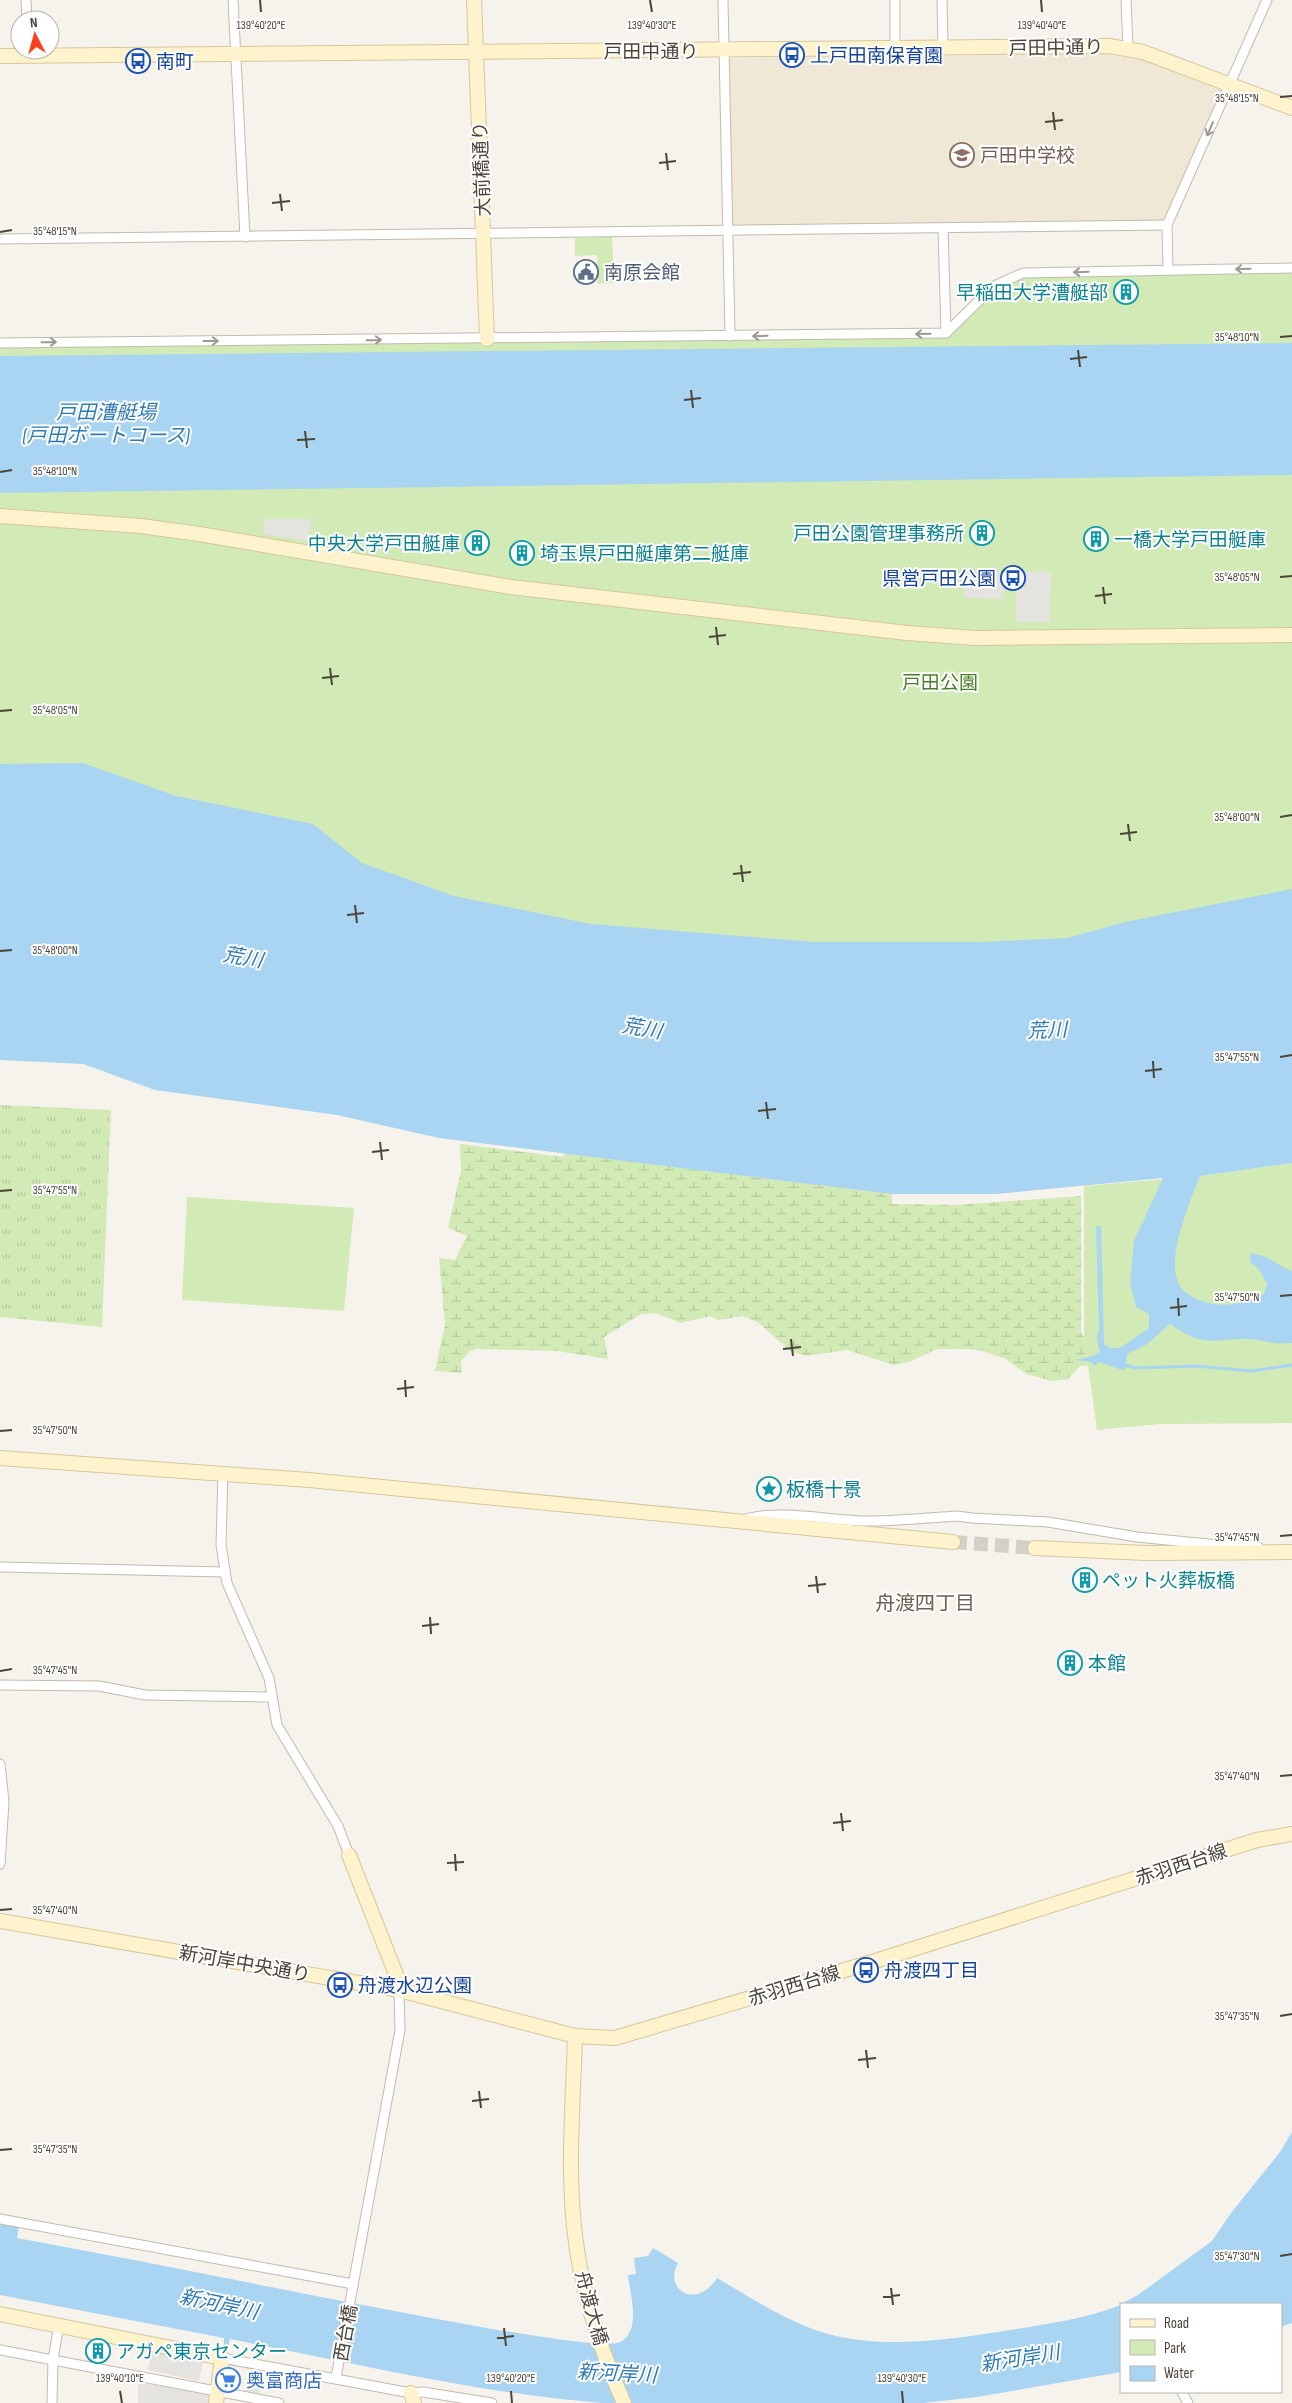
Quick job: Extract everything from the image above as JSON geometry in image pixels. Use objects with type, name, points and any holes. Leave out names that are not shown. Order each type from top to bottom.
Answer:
[{"type":"street","points":[[233,0],[245,237]]},
{"type":"street","name":"大前橋通り","points":[[474,0],[484,234],[486,339]]},
{"type":"street","points":[[723,0],[730,336]]},
{"type":"street","points":[[895,49],[896,0]]},
{"type":"street","points":[[942,0],[943,48]]},
{"type":"street","points":[[1126,0],[1128,48]]},
{"type":"street","points":[[1168,270],[1167,225],[1267,0]]},
{"type":"street","name":"戸田中通り","points":[[60,53],[236,54],[1110,46],[1128,48],[1292,108]]},
{"type":"street","points":[[0,239],[1167,225]]},
{"type":"street","points":[[943,228],[946,333]]},
{"type":"street","points":[[0,343],[946,333],[994,286],[1024,273],[1292,268]]},
{"type":"street","points":[[0,516],[141,526],[200,534],[511,587],[907,633],[992,638],[1292,635]]},
{"type":"street","points":[[0,1458],[438,1492],[953,1542]]},
{"type":"street","points":[[223,1474],[222,1545],[224,1572],[269,1678],[277,1725],[334,1818],[397,1977],[399,1990]]},
{"type":"street","points":[[736,1522],[755,1516],[869,1521],[957,1516],[1048,1522],[1137,1537],[1208,1544],[1255,1545],[1268,1554]]},
{"type":"street","points":[[1035,1548],[1145,1553],[1268,1554],[1292,1552]]},
{"type":"street","points":[[0,1568],[224,1572]]},
{"type":"street","points":[[0,1685],[99,1686],[145,1695],[272,1697]]},
{"type":"street","points":[[0,1764],[4,1802],[0,1864]]},
{"type":"street","name":"赤羽西台線","points":[[575,2036],[600,2038],[632,2034],[922,1946],[1258,1840],[1292,1834]]},
{"type":"street","name":"新河岸中央通り","points":[[0,1921],[399,1990],[575,2036]]},
{"type":"street","name":"西台橋","points":[[336,2378],[400,2030],[399,1990]]},
{"type":"street","name":"舟渡大橋","points":[[575,2036],[572,2148],[573,2210],[577,2249],[592,2319],[624,2403]]},
{"type":"street","points":[[0,2219],[353,2286]]},
{"type":"street","points":[[0,2314],[59,2324],[295,2373],[336,2378],[412,2398],[424,2392],[492,2403]]},
{"type":"street","points":[[52,2403],[53,2359],[59,2324]]},
{"type":"street","points":[[0,2350],[53,2359],[216,2397],[279,2403]]},
{"type":"street","points":[[216,2397],[222,2358]]},
{"type":"shaded area","name":"戸田中学校","points":[[1106,54],[1147,61],[1222,92],[1165,218],[1161,221],[734,226],[732,223],[728,63],[731,58]]},
{"type":"shaded area","points":[[265,519],[309,519],[312,524],[308,541],[263,534]]},
{"type":"shaded area","points":[[965,571],[1051,572],[1050,622],[1016,622],[1016,590],[1004,589],[1003,599],[964,598]]},
{"type":"shaded area","points":[[152,2351],[203,2362],[199,2381],[148,2370]]},
{"type":"shaded area","points":[[248,2373],[262,2376],[259,2394],[244,2392]]},
{"type":"shaded area","points":[[138,2382],[209,2395],[210,2403],[138,2403]]},
{"type":"green space","points":[[612,237],[614,283],[598,284],[597,255],[575,256],[575,238]]},
{"type":"green space","name":"戸田公園","points":[[1292,268],[1292,1003],[0,913],[0,347],[945,333],[994,286],[1032,273]]},
{"type":"green space","points":[[0,1105],[111,1110],[102,1327],[0,1317]]},
{"type":"green space","points":[[460,1144],[564,1157],[565,1152],[892,1194],[892,1204],[956,1205],[1081,1196],[1081,1333],[1084,1337],[1088,1366],[1080,1366],[1068,1379],[1052,1381],[1026,1374],[1006,1359],[983,1351],[969,1349],[937,1349],[909,1362],[894,1365],[847,1350],[806,1356],[790,1351],[759,1323],[743,1316],[718,1320],[710,1316],[681,1323],[655,1313],[641,1314],[604,1337],[608,1359],[557,1351],[477,1349],[470,1351],[461,1361],[462,1373],[435,1371],[445,1324],[439,1258],[455,1260],[467,1236],[448,1228],[461,1171]]},
{"type":"green space","points":[[1292,1163],[1292,1423],[1159,1424],[1097,1430],[1084,1336],[1084,1186],[1200,1176]]},
{"type":"green space","points":[[187,1197],[354,1208],[344,1311],[182,1300]]},
{"type":"water","name":"戸田漕艇場 (戸田ボートコース)","points":[[1292,343],[1292,475],[0,493],[0,356]]},
{"type":"water","name":"荒川","points":[[83,763],[176,796],[313,824],[362,863],[454,896],[591,924],[815,942],[979,942],[1068,938],[1125,922],[1292,889],[1292,1163],[1200,1176],[1180,1231],[1175,1262],[1176,1275],[1184,1291],[1202,1301],[1220,1305],[1243,1302],[1264,1294],[1267,1284],[1258,1268],[1250,1262],[1250,1253],[1264,1256],[1292,1272],[1292,1343],[1275,1343],[1249,1339],[1217,1341],[1200,1339],[1182,1332],[1170,1324],[1147,1344],[1127,1354],[1126,1369],[1122,1370],[1099,1362],[1095,1366],[1091,1362],[1076,1360],[1093,1356],[1100,1352],[1097,1338],[1099,1328],[1096,1226],[1101,1226],[1104,1344],[1110,1348],[1120,1348],[1149,1328],[1149,1314],[1136,1307],[1130,1283],[1134,1241],[1163,1178],[996,1194],[892,1194],[439,1138],[337,1115],[155,1090],[83,1064],[0,1060],[0,764]]},
{"type":"water","points":[[1292,2132],[1292,2323],[1282,2327],[1282,2303],[1123,2303],[1138,2295],[1212,2241],[1231,2213],[1280,2152]]},
{"type":"water","name":"新河岸川","points":[[0,2224],[19,2227],[17,2238],[492,2329],[579,2342],[611,2344],[620,2342],[627,2337],[631,2330],[633,2312],[628,2275],[636,2274],[634,2258],[648,2256],[653,2248],[678,2263],[675,2281],[678,2288],[684,2293],[691,2295],[700,2293],[709,2288],[717,2278],[789,2319],[820,2332],[858,2340],[903,2342],[973,2336],[1070,2320],[1120,2305],[1120,2372],[977,2397],[923,2403],[602,2403],[462,2385],[230,2339],[228,2347],[224,2346],[224,2338],[0,2295]]},
{"type":"waterway","points":[[1124,1365],[1136,1368],[1196,1366],[1252,1371],[1292,1365]]},
{"type":"tunnel","points":[[953,1542],[1035,1548]]},
{"type":"place","name":"上戸田南保育園","points":[[792,55]]},
{"type":"place","name":"南町","points":[[138,61]]},
{"type":"place","name":"戸田中学校","points":[[962,155]]},
{"type":"place","name":"南原会館","points":[[586,272]]},
{"type":"place","name":"早稲田大学漕艇部","points":[[1126,292]]},
{"type":"place","name":"戸田公園管理事務所","points":[[982,533]]},
{"type":"place","name":"一橋大学戸田艇庫","points":[[1096,539]]},
{"type":"place","name":"中央大学戸田艇庫","points":[[477,543]]},
{"type":"place","name":"埼玉県戸田艇庫第二艇庫","points":[[522,553]]},
{"type":"place","name":"県営戸田公園","points":[[1013,578]]},
{"type":"place","name":"板橋十景","points":[[769,1489]]},
{"type":"place","name":"ペット火葬板橋","points":[[1085,1580]]},
{"type":"place","name":"本館","points":[[1070,1663]]},
{"type":"place","name":"舟渡四丁目","points":[[866,1970]]},
{"type":"place","name":"舟渡水辺公園","points":[[340,1985]]},
{"type":"place","name":"アガペ東京センター","points":[[98,2351]]},
{"type":"place","name":"奥富商店","points":[[228,2380]]},
{"type":"district","name":"舟渡四丁目","points":[[925,1603]]}]
